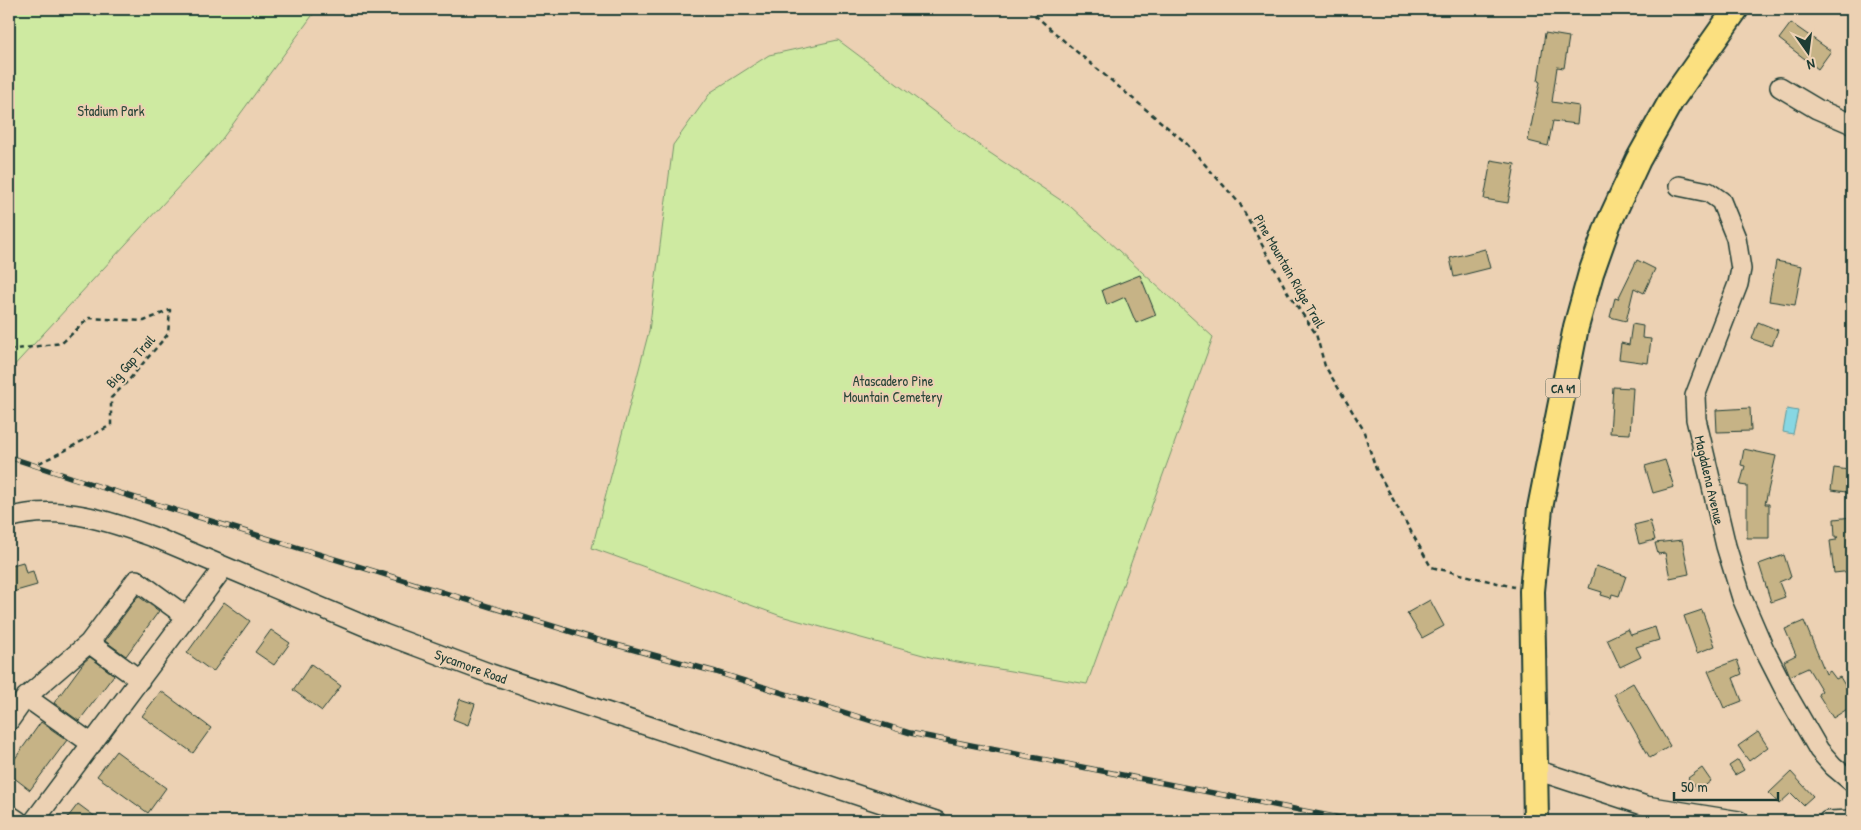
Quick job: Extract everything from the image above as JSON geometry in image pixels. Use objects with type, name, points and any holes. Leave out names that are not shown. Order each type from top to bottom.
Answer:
[{"type":"main road","name":"CA 41","points":[[1536,814],[1532,591],[1540,508],[1574,336],[1591,273],[1608,225],[1655,128],[1671,101],[1736,9]]},
{"type":"street","points":[[1780,87],[1817,109],[1852,124]]},
{"type":"street","name":"Magdalena Avenue","points":[[1679,186],[1708,192],[1721,201],[1736,238],[1741,269],[1736,291],[1695,396],[1696,419],[1726,546],[1742,598],[1764,649],[1789,698],[1819,750],[1833,766],[1852,782]]},
{"type":"street","name":"Sycamore Road","points":[[9,518],[36,513],[72,514],[92,518],[159,539],[384,634],[491,674],[936,821]]},
{"type":"street","points":[[34,821],[224,567]]},
{"type":"street","points":[[9,721],[26,697],[89,643],[136,580],[187,617]]},
{"type":"street","points":[[89,643],[140,680]]},
{"type":"street","points":[[26,697],[92,744]]},
{"type":"street","points":[[1536,770],[1646,806],[1739,821]]},
{"type":"street","points":[[9,815],[18,821]]},
{"type":"street","points":[[1828,821],[1852,820]]},
{"type":"path","name":"Pine Mountain Ridge Trail","points":[[1028,9],[1185,142],[1240,204],[1288,293],[1316,334],[1325,366],[1363,429],[1376,469],[1431,567],[1532,591]]},
{"type":"path","name":"Big Gap Trail","points":[[9,350],[62,343],[89,318],[144,321],[170,310],[168,334],[111,398],[111,424],[66,450],[34,465]]},
{"type":"green space","name":"Stadium Park","points":[[9,9],[317,9],[219,143],[9,371]]},
{"type":"green space","name":"Atascadero Pine Mountain Cemetery","points":[[838,40],[984,149],[1071,207],[1213,337],[1087,684],[934,658],[781,616],[592,548],[649,331],[673,145],[711,92],[769,55]]},
{"type":"water","points":[[1787,409],[1798,411],[1793,434],[1783,432]]},
{"type":"building","points":[[1791,23],[1831,51],[1818,69],[1779,39]]},
{"type":"building","points":[[1545,33],[1569,37],[1564,68],[1557,67],[1552,102],[1579,106],[1577,124],[1553,121],[1548,146],[1528,141],[1540,82],[1538,81]]},
{"type":"building","points":[[1491,160],[1515,164],[1508,203],[1484,199]]},
{"type":"building","points":[[1485,249],[1490,268],[1454,277],[1450,258]]},
{"type":"building","points":[[1637,260],[1655,269],[1644,293],[1634,288],[1626,321],[1610,317],[1615,298],[1618,299]]},
{"type":"building","points":[[1776,261],[1802,266],[1795,305],[1769,301]]},
{"type":"building","points":[[1140,275],[1156,315],[1136,323],[1125,297],[1107,305],[1102,290]]},
{"type":"building","points":[[1758,322],[1778,330],[1772,346],[1752,339]]},
{"type":"building","points":[[1632,324],[1643,326],[1642,338],[1651,339],[1648,363],[1619,359],[1621,343],[1629,345]]},
{"type":"building","points":[[1613,387],[1633,388],[1630,434],[1610,433]]},
{"type":"building","points":[[1750,408],[1751,431],[1717,432],[1716,410]]},
{"type":"building","points":[[1744,449],[1776,456],[1765,504],[1769,504],[1769,538],[1747,538],[1747,486],[1740,485],[1745,466],[1741,465]]},
{"type":"building","points":[[1665,460],[1674,487],[1653,493],[1645,466]]},
{"type":"building","points":[[1834,468],[1849,470],[1846,492],[1831,490]]},
{"type":"building","points":[[1852,517],[1852,571],[1834,573],[1830,541],[1836,540],[1838,537],[1835,537],[1834,519]]},
{"type":"building","points":[[1650,521],[1655,540],[1639,544],[1634,525]]},
{"type":"building","points":[[1682,540],[1689,574],[1670,578],[1665,553],[1658,554],[1655,543]]},
{"type":"building","points":[[1784,555],[1791,577],[1779,582],[1785,597],[1771,602],[1759,564]]},
{"type":"building","points":[[23,562],[26,573],[33,571],[37,585],[9,593],[9,566]]},
{"type":"building","points":[[1596,566],[1626,576],[1619,596],[1612,594],[1611,598],[1601,595],[1602,592],[1589,588]]},
{"type":"building","points":[[138,596],[159,611],[126,656],[105,641]]},
{"type":"building","points":[[1430,600],[1444,626],[1422,638],[1407,613]]},
{"type":"building","points":[[224,602],[250,621],[213,672],[187,653]]},
{"type":"building","points":[[1702,610],[1715,646],[1697,653],[1684,616]]},
{"type":"building","points":[[1804,621],[1826,674],[1830,671],[1836,679],[1840,677],[1852,697],[1852,706],[1833,718],[1818,694],[1822,691],[1808,668],[1790,676],[1784,661],[1796,655],[1785,629]]},
{"type":"building","points":[[1655,627],[1659,640],[1636,647],[1641,657],[1620,667],[1607,639],[1628,629],[1631,635]]},
{"type":"building","points":[[271,630],[290,643],[274,665],[255,652]]},
{"type":"building","points":[[90,657],[114,675],[79,721],[54,703],[84,662]]},
{"type":"building","points":[[1737,660],[1742,674],[1733,678],[1742,701],[1724,708],[1708,671]]},
{"type":"building","points":[[311,664],[341,686],[322,711],[293,690]]},
{"type":"building","points":[[1633,683],[1670,746],[1650,758],[1614,694]]},
{"type":"building","points":[[161,691],[211,728],[193,753],[142,716]]},
{"type":"building","points":[[460,699],[475,704],[468,725],[453,719]]},
{"type":"building","points":[[41,722],[67,740],[30,790],[9,774],[9,767]]},
{"type":"building","points":[[1758,732],[1768,747],[1749,761],[1738,746]]},
{"type":"building","points":[[116,751],[166,788],[148,813],[97,776]]},
{"type":"building","points":[[1738,760],[1744,770],[1735,775],[1729,766]]},
{"type":"building","points":[[1702,768],[1711,781],[1698,791],[1688,778]]},
{"type":"building","points":[[1791,772],[1813,796],[1803,805],[1791,793],[1779,804],[1769,793]]},
{"type":"building","points":[[78,804],[101,821],[65,821]]},
{"type":"railway","points":[[9,457],[110,490],[598,640],[716,672],[910,733],[1355,821]]}]
